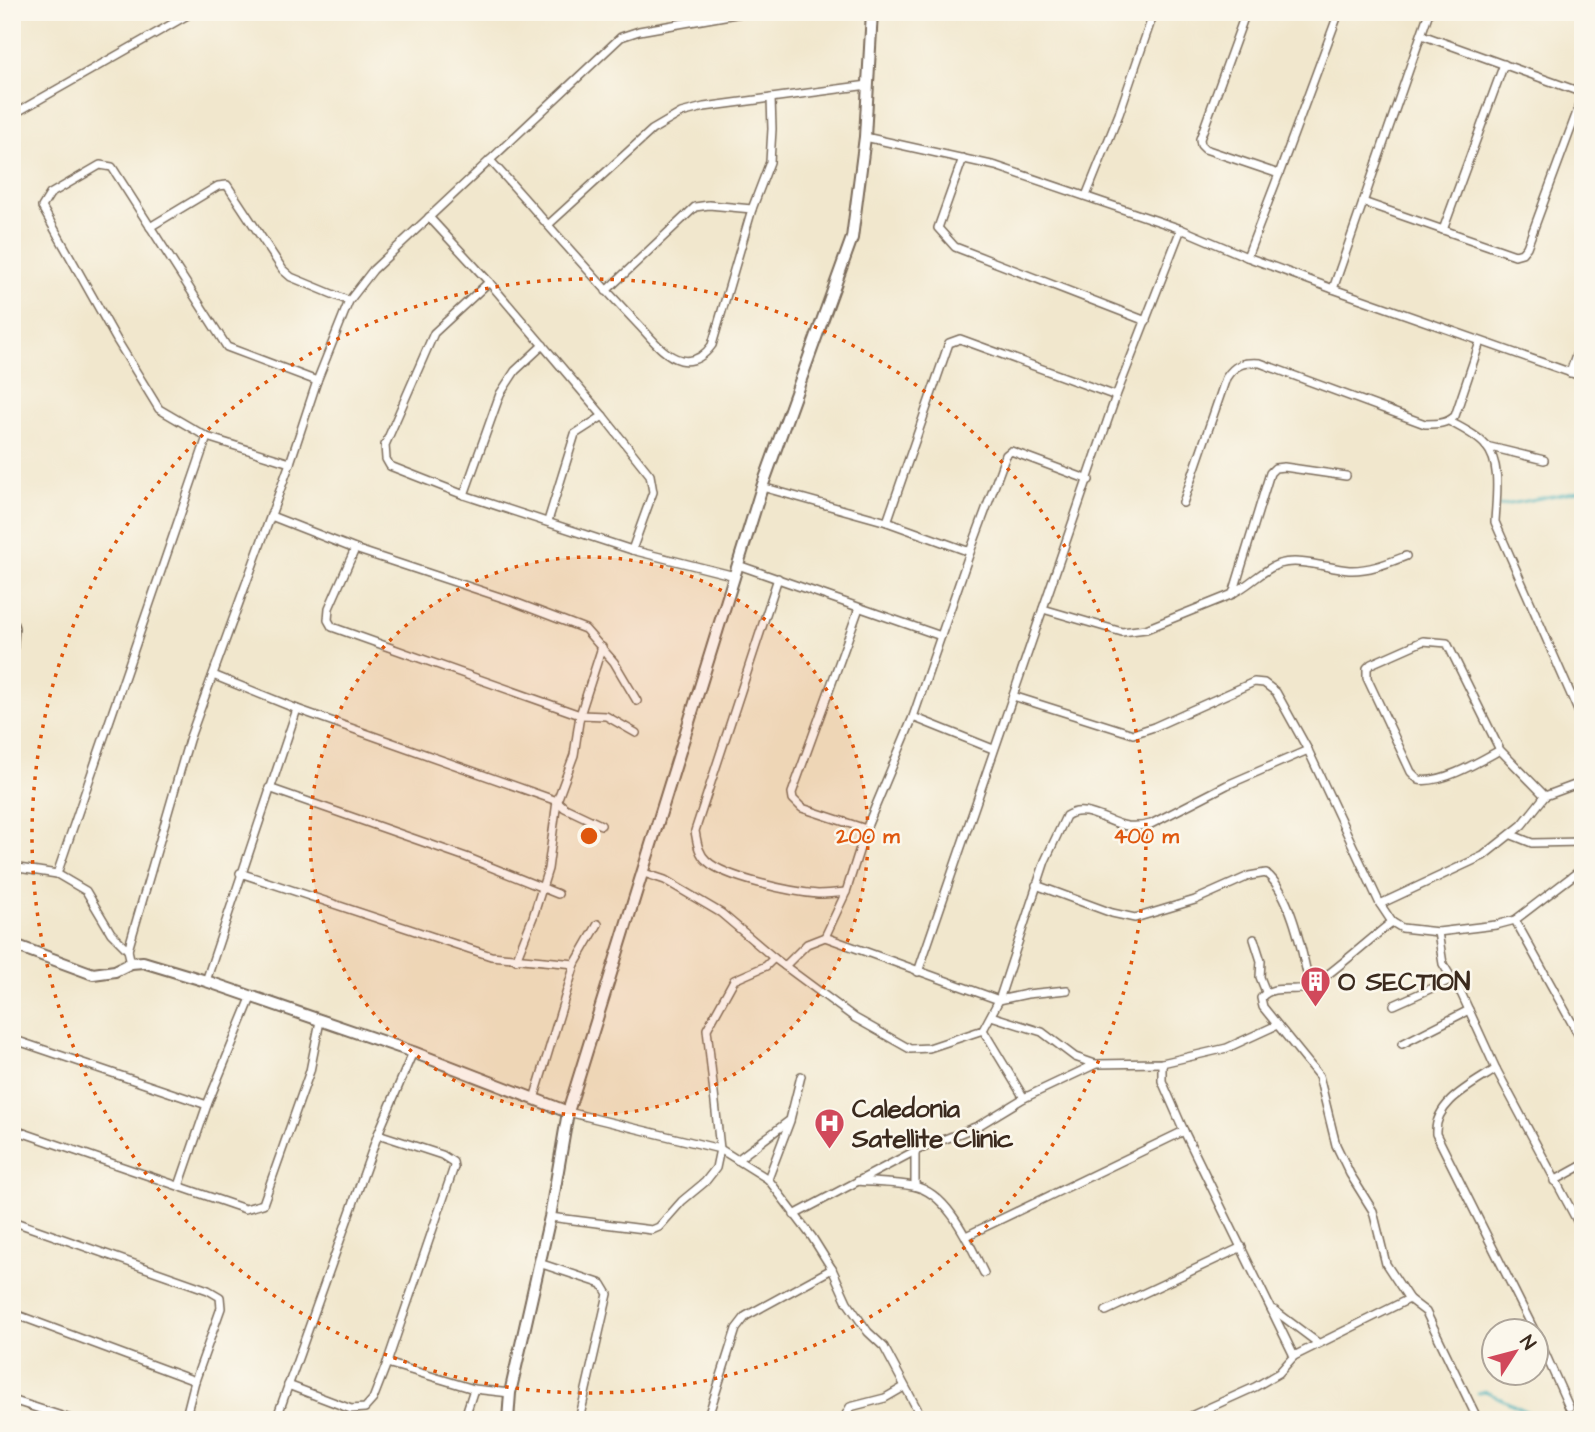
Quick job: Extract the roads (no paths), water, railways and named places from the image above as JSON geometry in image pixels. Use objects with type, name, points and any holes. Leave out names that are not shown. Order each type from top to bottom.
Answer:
[{"type":"street","points":[[12,115],[193,12]]},
{"type":"street","points":[[131,963],[128,950],[189,740],[290,463],[317,381],[349,301],[365,279],[621,37],[639,31],[747,12]]},
{"type":"street","points":[[508,1420],[510,1393],[550,1217],[568,1112],[762,487],[852,238],[864,137],[872,12]]},
{"type":"street","points":[[1086,196],[1119,114],[1154,12]]},
{"type":"street","points":[[1246,12],[1200,145],[1279,174]]},
{"type":"street","points":[[1247,257],[1339,12]]},
{"type":"street","points":[[1333,289],[1429,12]]},
{"type":"street","points":[[1363,202],[1515,255],[1522,253],[1527,247],[1583,94],[1422,35]]},
{"type":"street","points":[[1443,230],[1504,64]]},
{"type":"street","points":[[548,225],[627,151],[665,120],[704,107],[868,85]]},
{"type":"street","points":[[491,160],[606,291],[667,353],[678,360],[692,360],[712,345],[752,209],[769,162],[771,98]]},
{"type":"street","points":[[864,137],[996,166],[1086,196],[1181,229],[1333,289],[1583,377]]},
{"type":"street","points":[[963,158],[938,228],[955,247],[1146,321]]},
{"type":"street","points":[[290,463],[207,437],[159,409],[118,342],[43,207],[51,194],[100,165],[113,167],[227,347],[317,381]]},
{"type":"street","points":[[150,227],[218,186],[227,185],[283,270],[291,277],[349,301]]},
{"type":"street","points":[[606,291],[695,207],[709,205],[752,209]]},
{"type":"street","points":[[429,217],[489,282],[643,465],[653,482],[649,504],[632,550]]},
{"type":"street","points":[[918,972],[1116,396],[1181,229]]},
{"type":"street","points":[[489,282],[434,333],[385,445],[386,459],[390,466],[464,495],[632,550],[778,578],[941,636]]},
{"type":"street","points":[[1570,373],[1583,335]]},
{"type":"street","points":[[887,522],[948,343],[960,339],[1116,396]]},
{"type":"street","points":[[1183,503],[1226,378],[1238,365],[1247,362],[1260,363],[1426,424],[1449,421],[1455,416],[1480,342]]},
{"type":"street","points":[[464,495],[500,394],[515,371],[543,345]]},
{"type":"street","points":[[548,521],[575,435],[603,416]]},
{"type":"street","points":[[1449,421],[1486,446],[1544,460]]},
{"type":"street","points":[[57,874],[207,437]]},
{"type":"street","points":[[1486,446],[1494,459],[1497,490],[1495,522],[1583,722]]},
{"type":"street","points":[[825,937],[846,892],[866,829],[913,718],[1006,455],[1011,452],[1089,480]]},
{"type":"street","points":[[1233,594],[1270,473],[1275,468],[1284,467],[1346,476]]},
{"type":"street","points":[[762,487],[887,522],[971,552]]},
{"type":"street","points":[[271,516],[355,549],[585,629],[614,662],[638,701]]},
{"type":"street","points":[[355,549],[329,608],[328,620],[332,626],[580,715],[606,716],[636,733]]},
{"type":"street","points":[[1043,609],[1122,632],[1134,631],[1146,629],[1233,594],[1278,565],[1296,562],[1352,570],[1374,567],[1406,556]]},
{"type":"street","points":[[778,578],[695,831],[697,845],[705,860],[730,874],[803,892],[846,892]]},
{"type":"street","points":[[859,608],[792,793],[793,799],[802,808],[866,829]]},
{"type":"street","points":[[12,618],[15,628],[12,667]]},
{"type":"street","points":[[1500,750],[1472,765],[1430,781],[1419,780],[1412,772],[1367,678],[1367,668],[1423,641],[1447,643],[1500,750],[1545,796]]},
{"type":"street","points":[[516,960],[548,869],[557,801],[574,755],[580,715],[602,647]]},
{"type":"street","points":[[213,675],[297,709],[557,801],[565,808],[601,825]]},
{"type":"street","points":[[1013,696],[1133,734],[1254,682],[1260,682],[1276,692],[1308,750],[1380,904],[1392,922],[1402,929],[1438,932],[1496,925],[1515,919],[1583,869]]},
{"type":"street","points":[[206,981],[297,709]]},
{"type":"street","points":[[913,718],[993,748]]},
{"type":"street","points":[[644,873],[665,880],[721,913],[774,958],[855,1018],[910,1049],[938,1046],[984,1030],[999,1000],[1051,843],[1066,816],[1073,811],[1084,811],[1125,826],[1151,824],[1227,785],[1308,750]]},
{"type":"street","points":[[1380,904],[1483,856],[1512,835],[1545,796],[1583,782]]},
{"type":"street","points":[[269,788],[466,857],[558,894]]},
{"type":"street","points":[[1512,835],[1532,843],[1583,842]]},
{"type":"street","points":[[12,867],[57,874],[86,891],[111,933],[128,950]]},
{"type":"street","points":[[240,873],[491,956],[575,964]]},
{"type":"street","points":[[1036,885],[1112,913],[1135,918],[1195,900],[1249,876],[1266,873],[1275,880],[1296,929],[1310,988]]},
{"type":"street","points":[[1515,919],[1583,1043]]},
{"type":"street","points":[[1392,922],[1310,988],[1266,992],[1261,998],[1263,1007],[1319,1076],[1336,1145],[1350,1174],[1373,1210],[1386,1264],[1409,1299],[1426,1312],[1478,1420]]},
{"type":"street","points":[[534,1099],[575,964],[598,924]]},
{"type":"street","points":[[1438,932],[1440,957],[1554,1181],[1583,1232]]},
{"type":"street","points":[[785,966],[807,944],[825,937],[999,1000],[1066,990]]},
{"type":"street","points":[[1254,939],[1261,961],[1260,977],[1266,992]]},
{"type":"street","points":[[12,944],[93,974],[115,971],[131,963],[143,962],[413,1052],[568,1112],[720,1149],[768,1179],[812,1237],[832,1269],[847,1302],[868,1332],[884,1347],[923,1420]]},
{"type":"street","points":[[550,1217],[652,1230],[659,1227],[682,1201],[705,1182],[716,1168],[720,1149],[707,1029],[734,980],[766,966],[774,958]]},
{"type":"street","points":[[1394,1005],[1452,979]]},
{"type":"street","points":[[179,1186],[207,1105],[251,998]]},
{"type":"street","points":[[1402,1044],[1469,1010]]},
{"type":"street","points":[[991,1016],[1042,1032],[1075,1057],[1096,1064],[1163,1063],[1227,1048],[1277,1025]]},
{"type":"street","points":[[12,1129],[246,1209],[263,1204],[310,1071],[320,1021]]},
{"type":"street","points":[[984,1030],[1024,1098]]},
{"type":"street","points":[[12,1039],[207,1105]]},
{"type":"street","points":[[276,1420],[378,1134],[413,1052]]},
{"type":"street","points":[[1163,1063],[1162,1081],[1184,1131],[1294,1356]]},
{"type":"street","points":[[794,1215],[915,1150],[978,1125],[1024,1098],[1096,1064]]},
{"type":"street","points":[[1496,1069],[1455,1097],[1438,1114],[1436,1135],[1527,1316]]},
{"type":"street","points":[[768,1179],[790,1120],[801,1076]]},
{"type":"street","points":[[737,1160],[790,1120]]},
{"type":"street","points":[[967,1236],[1184,1131]]},
{"type":"street","points":[[288,1385],[360,1410],[373,1399],[387,1363],[454,1167],[453,1162],[442,1155],[378,1134]]},
{"type":"street","points":[[915,1150],[915,1186]]},
{"type":"street","points":[[1554,1181],[1583,1166]]},
{"type":"street","points":[[857,1181],[915,1186],[932,1193],[967,1236],[984,1273]]},
{"type":"street","points":[[12,1221],[216,1293],[222,1302],[222,1308],[195,1381],[185,1420]]},
{"type":"street","points":[[1107,1311],[1242,1247]]},
{"type":"street","points":[[539,1263],[602,1284],[608,1294],[579,1420]]},
{"type":"street","points":[[707,1420],[736,1329],[746,1316],[832,1269]]},
{"type":"street","points":[[1193,1415],[1255,1387],[1279,1373],[1294,1356],[1409,1299]]},
{"type":"street","points":[[1271,1307],[1318,1343]]},
{"type":"street","points":[[12,1314],[195,1381]]},
{"type":"street","points":[[387,1363],[474,1389],[510,1393]]},
{"type":"street","points":[[1550,1365],[1569,1407]]},
{"type":"street","points":[[843,1420],[850,1407],[885,1398],[904,1387]]},
{"type":"street","points":[[464,1420],[474,1389]]},
{"type":"street","points":[[12,1400],[74,1420]]},
{"type":"waterway","points":[[1499,506],[1583,490]]},
{"type":"waterway","points":[[1478,1393],[1485,1391],[1544,1420]]},
{"type":"place","name":"O SECTION","points":[[1315,1009]]},
{"type":"place","name":"Caledonia Satellite Clinic","points":[[829,1151]]}]
